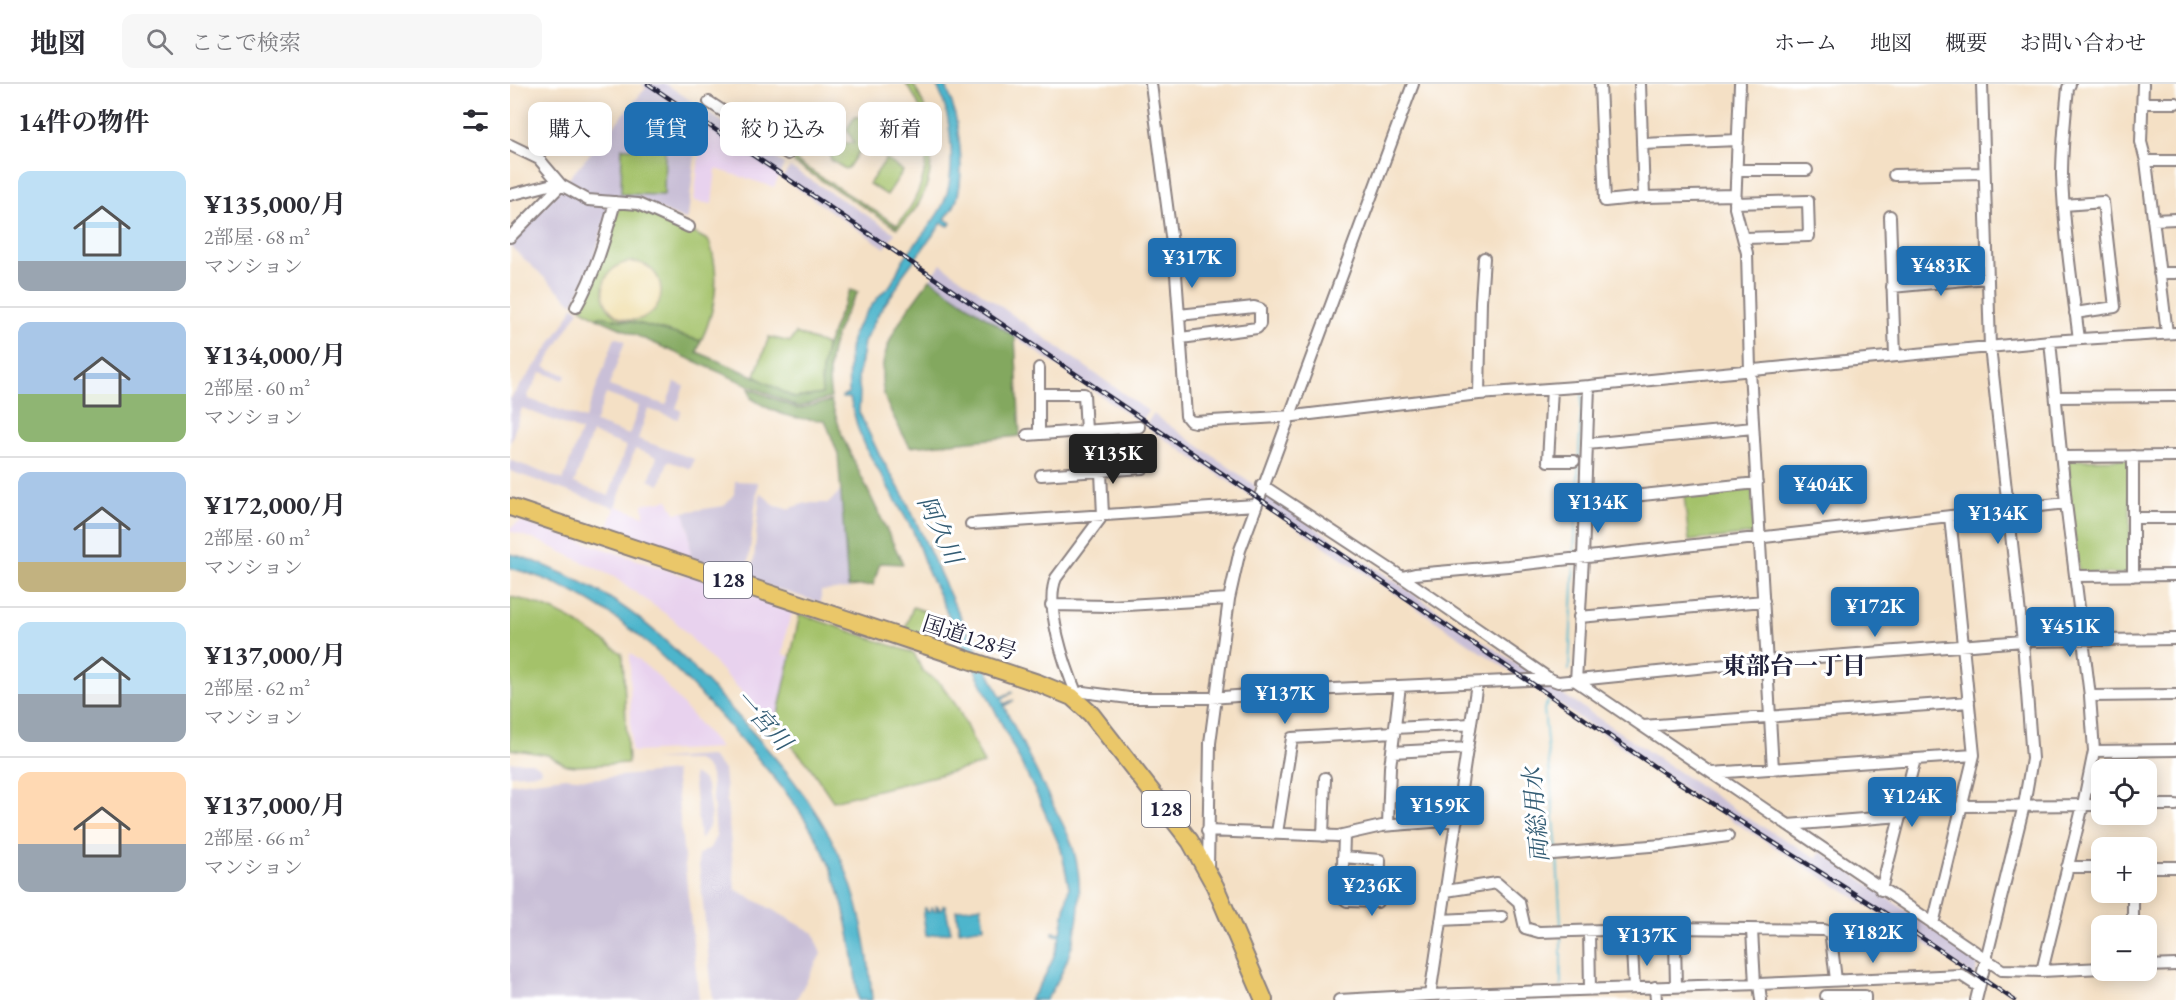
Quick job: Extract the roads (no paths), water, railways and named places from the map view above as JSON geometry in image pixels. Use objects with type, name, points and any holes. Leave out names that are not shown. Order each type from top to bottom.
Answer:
[{"type":"highway","name":"国道128号","points":[[510,507],[1074,696],[1091,714],[1190,841],[1208,871],[1264,1000]]},
{"type":"street","points":[[1151,84],[1169,214],[1186,416],[1190,421],[1195,422],[1289,416],[1479,394],[1589,386],[2050,341],[2171,333],[2159,273],[2146,161],[2141,142],[2143,84]]},
{"type":"street","points":[[1208,871],[1210,743],[1229,599],[1240,550],[1262,485],[1413,84]]},
{"type":"street","points":[[1600,84],[1605,201],[1644,197],[1808,201],[1809,236],[1744,238]]},
{"type":"street","points":[[1640,84],[1644,197]]},
{"type":"street","points":[[1740,84],[1735,199],[1747,253],[1750,370],[1773,769]]},
{"type":"street","points":[[1976,1000],[2024,805],[2032,751],[2023,641],[1990,347],[1986,278],[1982,84]]},
{"type":"street","points":[[2070,84],[2064,124],[2062,173],[2079,339]]},
{"type":"street","points":[[709,102],[720,109]]},
{"type":"street","points":[[2143,103],[2176,103]]},
{"type":"street","points":[[1642,144],[1738,140]]},
{"type":"street","points":[[510,145],[529,152],[539,159],[561,185],[588,200],[638,204],[688,227]]},
{"type":"street","points":[[2146,161],[2176,161]]},
{"type":"street","points":[[1736,170],[1807,170]]},
{"type":"street","points":[[1894,175],[1984,173]]},
{"type":"street","points":[[510,195],[553,184],[561,185]]},
{"type":"street","points":[[510,237],[561,185]]},
{"type":"street","points":[[576,308],[600,257],[615,202]]},
{"type":"street","points":[[2064,205],[2103,202],[2115,307],[2075,313]]},
{"type":"street","points":[[1890,216],[1895,356]]},
{"type":"street","points":[[2153,220],[2176,219]]},
{"type":"street","points":[[1479,394],[1484,258]]},
{"type":"street","points":[[2159,273],[2176,273]]},
{"type":"street","points":[[1892,287],[1986,278]]},
{"type":"street","points":[[1179,315],[1254,307],[1260,309],[1260,324],[1257,328],[1181,338]]},
{"type":"street","points":[[2042,971],[2094,752],[2090,696],[2050,341]]},
{"type":"street","points":[[1039,368],[1039,434]]},
{"type":"street","points":[[1576,681],[1589,386]]},
{"type":"street","points":[[1552,389],[1548,461],[1574,461]]},
{"type":"street","points":[[1039,394],[1084,394],[1086,431]]},
{"type":"street","points":[[2056,397],[2176,396]]},
{"type":"street","points":[[1027,435],[1139,427]]},
{"type":"street","points":[[1587,444],[1754,428]]},
{"type":"street","points":[[1099,430],[1103,514],[1056,578],[1052,588],[1052,605],[1074,696],[1083,692],[1129,698],[1216,698],[1312,690],[1550,679]]},
{"type":"street","points":[[1041,475],[1143,468],[1142,448]]},
{"type":"street","points":[[2133,456],[2133,576]]},
{"type":"street","points":[[2063,457],[2176,456]]},
{"type":"street","points":[[1585,501],[1757,483]]},
{"type":"street","points":[[1262,485],[1402,577],[1550,679],[1558,682],[1767,661],[1963,645],[2082,639],[2176,639]]},
{"type":"street","points":[[1402,577],[2067,503]]},
{"type":"street","points":[[971,524],[1255,505]]},
{"type":"street","points":[[1933,924],[1974,755],[1950,516]]},
{"type":"street","points":[[2133,518],[2176,518]]},
{"type":"street","points":[[2076,576],[2176,576]]},
{"type":"street","points":[[1052,605],[1110,606],[1229,599]]},
{"type":"street","points":[[1579,617],[1764,601]]},
{"type":"street","points":[[1576,681],[2002,970],[2091,969]]},
{"type":"street","points":[[1430,995],[1477,683]]},
{"type":"street","points":[[1388,825],[1392,752],[1400,686]]},
{"type":"street","points":[[2090,696],[2176,695]]},
{"type":"street","points":[[1643,726],[1969,702]]},
{"type":"street","points":[[1278,833],[1292,738],[1472,724]]},
{"type":"street","points":[[1392,752],[1468,748]]},
{"type":"street","points":[[2094,752],[2176,750]]},
{"type":"street","points":[[1712,773],[1974,755]]},
{"type":"street","points":[[1881,890],[1914,759]]},
{"type":"street","points":[[1323,836],[1324,778]]},
{"type":"street","points":[[1961,806],[2091,805]]},
{"type":"street","points":[[2157,805],[2176,805]]},
{"type":"street","points":[[1788,825],[1901,816]]},
{"type":"street","points":[[1207,831],[1344,836],[1388,825],[1457,820]]},
{"type":"street","points":[[1343,857],[1380,860],[1377,902],[1355,902],[1343,898],[1343,857],[1344,836]]},
{"type":"street","points":[[1556,854],[1662,845],[1728,836]]},
{"type":"street","points":[[2067,867],[2091,867]]},
{"type":"street","points":[[2157,867],[2176,867]]},
{"type":"street","points":[[1446,891],[1497,883],[1519,902],[1525,928],[1539,932],[1683,928],[1824,930],[1830,933],[1831,980],[1826,998],[1865,996],[1865,1000]]},
{"type":"street","points":[[1442,920],[1502,917]]},
{"type":"street","points":[[1752,930],[1757,984],[1761,1000]]},
{"type":"street","points":[[1589,931],[1590,990]]},
{"type":"street","points":[[1675,941],[1676,986]]},
{"type":"street","points":[[1632,948],[1634,988]]},
{"type":"street","points":[[2157,966],[2176,965]]},
{"type":"street","points":[[1339,1000],[1430,995],[1556,996],[1590,990],[1961,975],[1978,986]]},
{"type":"street","points":[[1655,987],[1656,1000]]},
{"type":"water","points":[[936,84],[945,84],[954,110],[961,157],[960,187],[957,199],[945,219],[951,223],[949,226],[942,223],[902,276],[864,342],[858,377],[859,412],[879,454],[906,500],[955,606],[1001,697],[1013,692],[1002,700],[1004,704],[1014,700],[1004,706],[1073,848],[1079,893],[1076,931],[1064,967],[1046,1000],[1029,1000],[1044,977],[1055,953],[1060,936],[1053,932],[1061,933],[1069,887],[1061,849],[1037,795],[955,630],[942,634],[954,627],[928,572],[913,531],[868,452],[858,429],[850,398],[842,398],[849,394],[849,357],[855,330],[890,285],[903,260],[933,222],[946,195],[950,180],[951,146],[946,112]]},
{"type":"water","name":"一宮川","points":[[510,554],[540,563],[585,584],[611,599],[656,632],[696,671],[780,764],[818,815],[839,854],[853,889],[869,962],[872,1000],[858,1000],[854,962],[843,905],[823,851],[795,804],[713,708],[663,657],[607,612],[577,594],[545,579],[510,568]]},
{"type":"water","points":[[945,905],[951,932],[926,936],[923,913],[925,908],[927,912],[930,912],[931,907],[934,911],[937,910],[936,906],[939,910]]},
{"type":"water","points":[[981,906],[984,927],[959,931],[956,910]]},
{"type":"waterway","name":"両総用水","points":[[1574,556],[1582,394]]},
{"type":"waterway","name":"両総用水","points":[[1569,670],[1574,564]]},
{"type":"waterway","name":"両総用水","points":[[1549,700],[1544,709],[1557,852]]},
{"type":"waterway","name":"両総用水","points":[[1557,857],[1561,926]]},
{"type":"waterway","name":"両総用水","points":[[1561,938],[1561,986]]},
{"type":"railway","points":[[648,84],[1664,773],[1888,915],[2014,1000]]},
{"type":"district","name":"東部台一丁目","points":[[1794,666]]},
{"type":"water label","name":"阿久川","points":[[940,530]]}]
